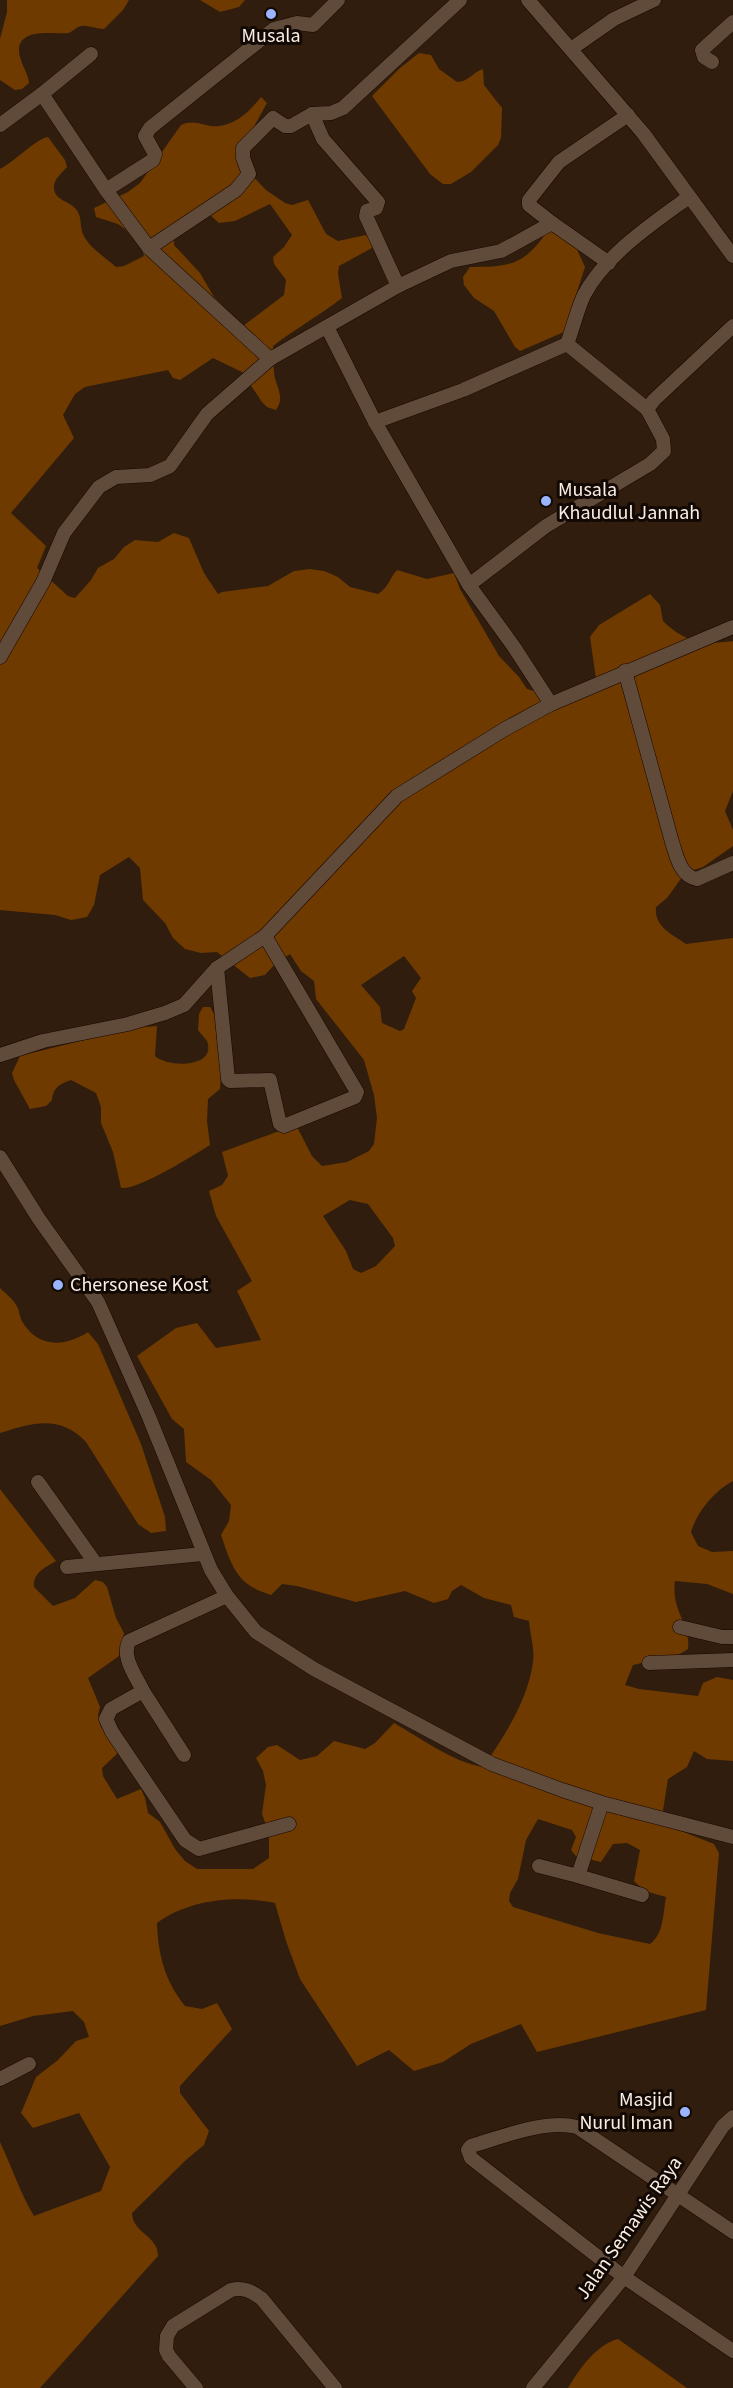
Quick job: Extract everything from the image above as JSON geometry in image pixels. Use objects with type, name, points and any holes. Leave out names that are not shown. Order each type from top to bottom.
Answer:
[{"type":"street","points":[[106,190],[153,160],[155,154],[145,136],[150,128],[274,28],[297,23],[313,25],[338,0]]},
{"type":"street","points":[[149,248],[236,190],[245,181],[249,174],[243,158],[243,148],[273,118],[285,126],[291,126],[312,114],[331,113],[343,108],[460,0]]},
{"type":"street","points":[[528,0],[627,115],[733,256]]},
{"type":"street","points":[[570,49],[614,20],[654,0]]},
{"type":"street","points":[[712,63],[704,57],[702,50],[733,22]]},
{"type":"street","points":[[0,125],[92,54]]},
{"type":"street","points":[[42,94],[106,190],[149,248],[270,359]]},
{"type":"street","points":[[312,114],[316,128],[323,139],[378,202],[376,208],[367,212],[366,216],[398,286]]},
{"type":"street","points":[[609,263],[529,205],[529,200],[560,162],[627,115]]},
{"type":"street","points":[[375,422],[463,390],[567,344],[584,296],[609,263],[642,230],[689,197]]},
{"type":"street","points":[[0,657],[43,582],[64,533],[99,487],[116,477],[150,475],[170,466],[207,414],[270,359],[398,286],[451,261],[501,251],[552,223]]},
{"type":"street","points":[[647,409],[733,326]]},
{"type":"street","points":[[327,327],[375,422],[469,585],[514,646],[551,704]]},
{"type":"street","points":[[469,585],[546,526],[650,464],[663,451],[663,440],[647,409],[567,344]]},
{"type":"street","points":[[0,1055],[44,1041],[128,1024],[184,1005],[217,968],[265,936],[397,796],[505,729],[551,704],[733,627]]},
{"type":"street","points":[[625,671],[678,861],[685,873],[692,878],[699,878],[733,863]]},
{"type":"street","points":[[217,968],[228,1079],[231,1081],[270,1080],[280,1124],[284,1126],[355,1097],[357,1092],[265,936]]},
{"type":"street","points":[[0,1157],[39,1219],[98,1302],[149,1417],[203,1554],[227,1596],[256,1632],[314,1670],[492,1764],[602,1803],[733,1837]]},
{"type":"street","points":[[38,1482],[96,1564]]},
{"type":"street","points":[[67,1567],[203,1554]]},
{"type":"street","points":[[184,1755],[143,1691],[125,1649],[129,1641],[227,1596]]},
{"type":"street","points":[[650,1663],[727,1660],[728,1637],[680,1627]]},
{"type":"street","points":[[143,1691],[111,1709],[106,1719],[112,1732],[185,1840],[199,1849],[290,1824]]},
{"type":"street","points":[[578,1876],[602,1803]]},
{"type":"street","points":[[539,1866],[642,1895]]},
{"type":"street","points":[[0,2079],[29,2064]]},
{"type":"street","name":"Jalan Semawis Raya","points":[[533,2388],[624,2277],[723,2126],[733,2117]]},
{"type":"street","points":[[733,2232],[577,2127],[559,2124],[516,2132],[471,2146],[468,2150],[469,2155],[624,2277],[733,2351]]},
{"type":"street","points":[[195,2388],[166,2350],[167,2336],[173,2326],[231,2290],[246,2289],[270,2307],[335,2388]]},
{"type":"shaded area","points":[[7,0],[129,0],[123,10],[104,29],[81,26],[69,33],[41,33],[26,37],[22,41],[19,53],[29,83],[22,89],[15,90],[0,80],[0,39],[7,12]]},
{"type":"shaded area","points":[[200,0],[245,0],[239,7],[220,12]]},
{"type":"shaded area","points":[[419,53],[431,55],[439,69],[457,82],[483,69],[484,85],[502,108],[501,138],[498,145],[471,172],[451,184],[443,184],[430,174],[372,96]]},
{"type":"shaded area","points":[[261,97],[267,103],[241,150],[243,166],[266,190],[285,203],[292,205],[308,200],[326,234],[338,241],[366,235],[371,240],[372,248],[339,266],[342,298],[273,346],[274,372],[280,396],[276,410],[267,407],[262,402],[242,372],[213,358],[180,380],[173,378],[168,370],[85,387],[75,394],[63,415],[74,438],[11,513],[46,546],[37,568],[68,596],[75,598],[98,568],[114,559],[124,547],[135,540],[158,542],[174,533],[189,538],[204,573],[218,594],[268,586],[294,571],[310,569],[324,571],[338,577],[350,587],[378,594],[397,570],[427,579],[454,573],[460,589],[499,656],[527,689],[538,692],[556,710],[597,686],[590,637],[599,625],[650,594],[660,605],[663,621],[679,634],[695,641],[712,643],[733,641],[733,791],[725,811],[733,830],[733,846],[703,867],[685,873],[667,898],[656,907],[656,914],[661,925],[686,944],[733,938],[733,1481],[719,1490],[707,1503],[697,1517],[691,1532],[698,1546],[712,1552],[733,1551],[733,1594],[707,1584],[675,1581],[676,1601],[687,1632],[688,1649],[678,1655],[633,1665],[625,1685],[639,1689],[698,1696],[703,1683],[717,1677],[733,1680],[733,1761],[707,1759],[694,1751],[687,1767],[668,1779],[661,1823],[714,1844],[719,1853],[706,2010],[537,2052],[521,2024],[471,2044],[443,2062],[414,2071],[389,2050],[357,2066],[300,1979],[275,1903],[230,1899],[199,1904],[170,1915],[157,1923],[161,1957],[172,1987],[185,2006],[202,2009],[217,2003],[232,2029],[180,2086],[180,2093],[209,2131],[204,2145],[132,2213],[136,2226],[154,2243],[158,2256],[40,2388],[0,2388],[0,2142],[34,2216],[101,2191],[110,2167],[79,2113],[33,2128],[21,2113],[36,2077],[58,2060],[76,2041],[89,2037],[84,2022],[73,2011],[33,2016],[0,2026],[0,1489],[56,1561],[40,1571],[34,1582],[34,1587],[53,1606],[75,1598],[95,1580],[103,1582],[107,1587],[116,1618],[124,1633],[119,1656],[88,1678],[100,1707],[98,1715],[101,1727],[120,1751],[102,1768],[103,1776],[117,1799],[141,1789],[148,1813],[160,1822],[175,1849],[185,1861],[197,1869],[253,1869],[269,1858],[269,1833],[262,1814],[266,1785],[263,1771],[256,1758],[268,1747],[277,1745],[300,1760],[317,1756],[334,1741],[365,1749],[375,1743],[394,1723],[448,1755],[483,1767],[507,1731],[521,1704],[533,1662],[529,1621],[514,1617],[511,1605],[484,1598],[461,1585],[452,1591],[448,1599],[434,1603],[405,1591],[356,1602],[297,1586],[282,1584],[271,1595],[250,1586],[237,1573],[221,1535],[229,1521],[231,1505],[211,1480],[186,1462],[184,1429],[172,1419],[137,1356],[176,1328],[197,1323],[216,1348],[261,1340],[237,1291],[252,1281],[216,1216],[209,1191],[222,1185],[228,1176],[222,1152],[296,1125],[312,1156],[322,1166],[347,1162],[369,1151],[374,1144],[377,1118],[374,1095],[364,1060],[316,999],[314,981],[301,971],[290,954],[275,964],[265,975],[250,978],[217,952],[201,953],[185,949],[173,938],[165,923],[143,900],[140,868],[129,857],[100,875],[94,905],[87,917],[71,920],[55,915],[0,910],[0,169],[38,141],[48,137],[65,160],[67,167],[54,183],[54,191],[77,211],[83,234],[93,248],[116,267],[124,266],[144,256],[141,247],[118,224],[96,217],[94,208],[128,192],[140,183],[181,125],[191,122],[214,126],[232,123],[248,112]],"holes":[[[270,204],[292,235],[273,257],[274,264],[286,280],[284,295],[243,326],[214,297],[200,273],[174,245],[174,228],[208,213],[219,223],[235,221]],[[404,956],[421,978],[412,991],[416,998],[404,1029],[400,1031],[382,1023],[380,1007],[361,985]],[[350,1200],[368,1204],[393,1238],[395,1246],[376,1266],[361,1273],[353,1269],[346,1251],[323,1216]],[[538,1819],[572,1830],[576,1837],[571,1850],[576,1856],[601,1862],[613,1844],[627,1843],[640,1850],[634,1881],[645,1891],[666,1897],[662,1923],[655,1940],[650,1944],[598,1933],[513,1907],[509,1901],[510,1893],[518,1879],[526,1840]]]},
{"type":"shaded area","points":[[548,230],[570,234],[585,267],[564,332],[520,351],[515,347],[494,311],[474,298],[464,285],[463,277],[470,267],[506,265],[515,262],[532,251]]},
{"type":"shaded area","points":[[203,1007],[210,1007],[214,1015],[221,1046],[220,1089],[208,1099],[207,1121],[210,1145],[140,1184],[121,1188],[113,1152],[101,1123],[101,1107],[96,1093],[71,1080],[57,1087],[52,1100],[46,1106],[30,1109],[14,1080],[12,1073],[20,1056],[132,1028],[157,1026],[155,1056],[161,1060],[180,1064],[198,1061],[205,1056],[208,1050],[207,1041],[198,1030],[199,1014]]},
{"type":"shaded area","points":[[0,1288],[15,1303],[23,1323],[37,1337],[45,1341],[62,1342],[88,1332],[98,1344],[141,1444],[165,1517],[166,1531],[151,1533],[138,1524],[86,1442],[66,1427],[56,1424],[34,1424],[0,1433]]},
{"type":"shaded area","points":[[618,2339],[687,2388],[568,2388],[595,2352]]},
{"type":"place","name":"Musala","points":[[271,14]]},
{"type":"place","name":"Musala Khaudlul Jannah","points":[[546,501]]},
{"type":"place","name":"Chersonese Kost","points":[[58,1285]]},
{"type":"place","name":"Masjid Nurul Iman","points":[[685,2112]]}]
